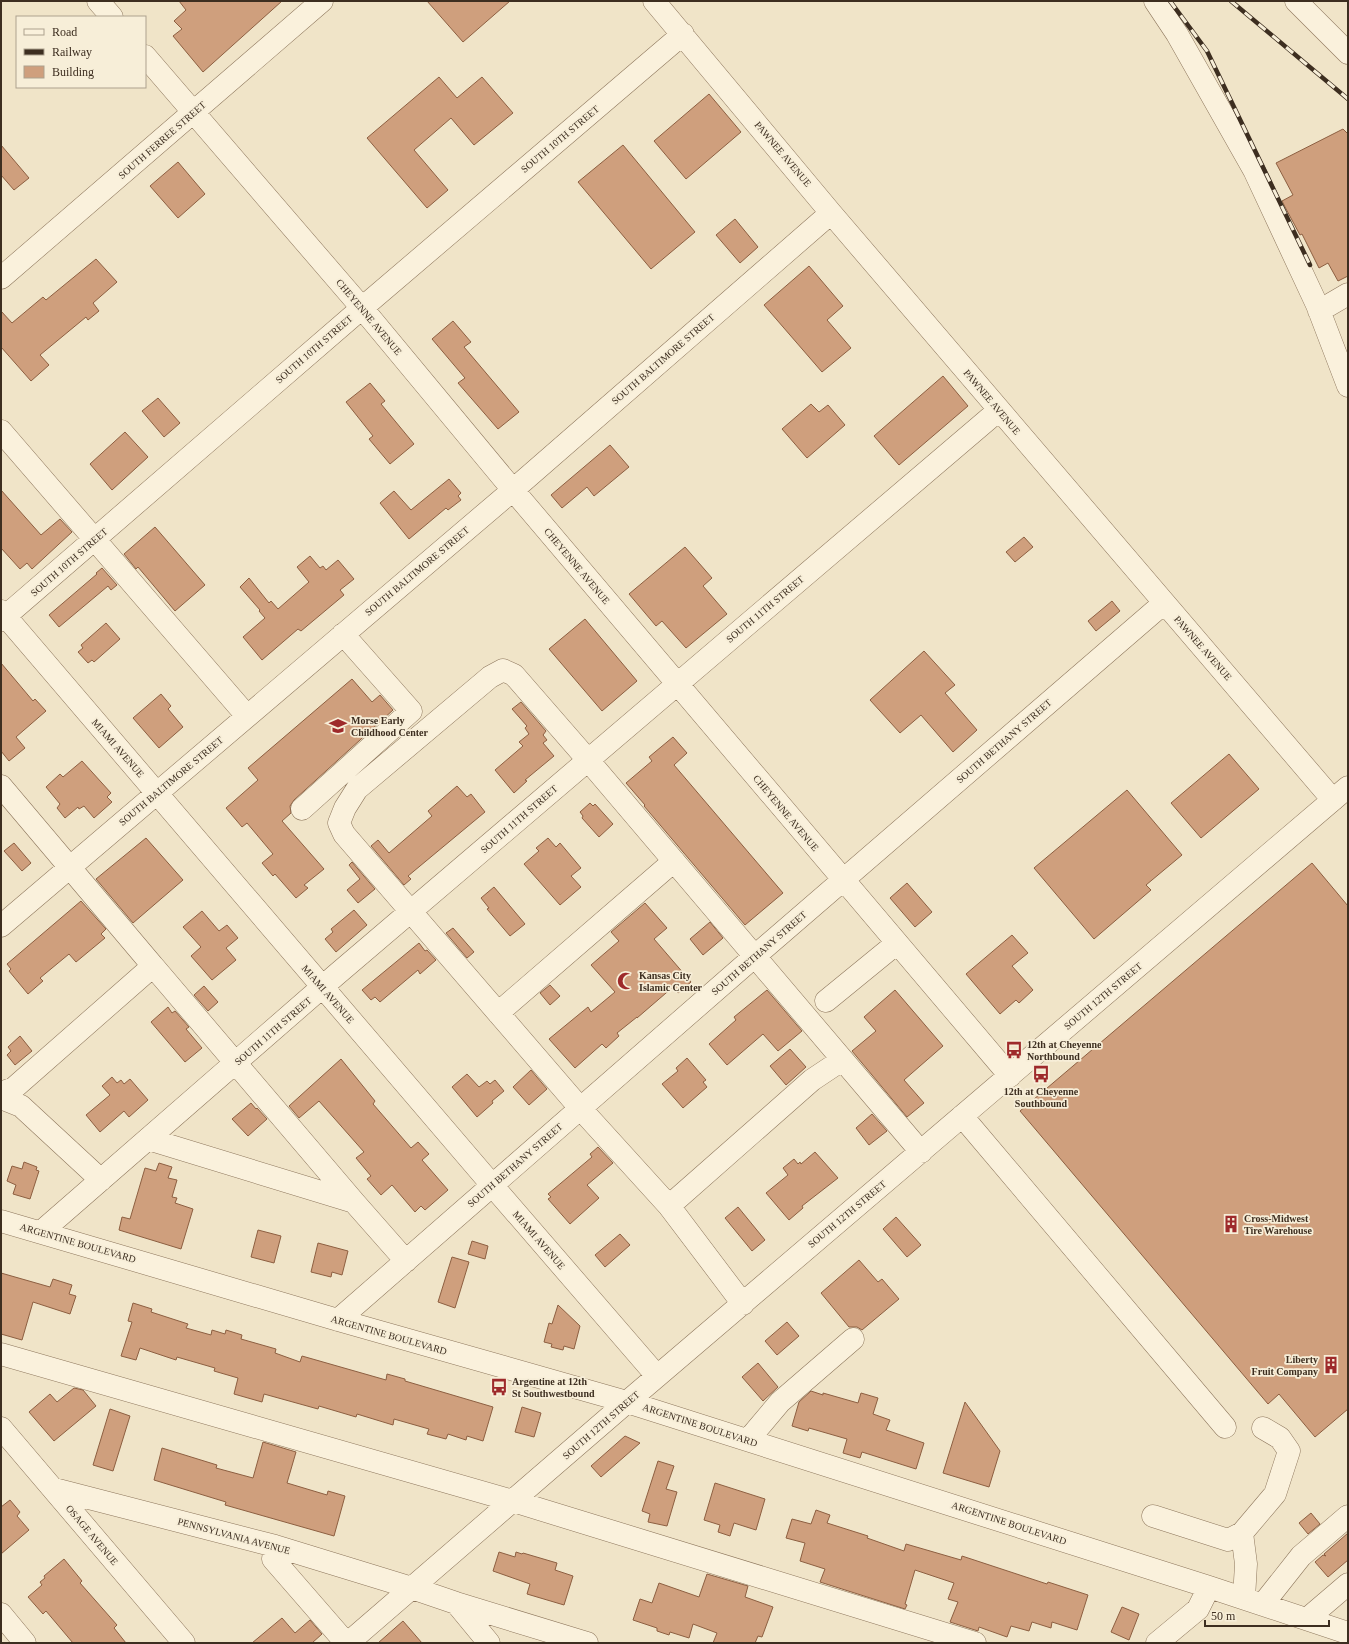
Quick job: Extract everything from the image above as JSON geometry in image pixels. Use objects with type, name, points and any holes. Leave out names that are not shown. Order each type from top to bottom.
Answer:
[{"type":"street","points":[[98,1],[111,16]]},
{"type":"street","name":"SOUTH FERREE STREET","points":[[1,278],[322,1]]},
{"type":"street","name":"PAWNEE AVENUE","points":[[654,1],[831,213],[1164,603],[1344,791]]},
{"type":"street","points":[[1155,1],[1177,34],[1254,170],[1319,311],[1348,386]]},
{"type":"street","points":[[1296,1],[1348,53]]},
{"type":"street","name":"SOUTH 10TH STREET","points":[[3,616],[94,540],[362,308],[683,34]]},
{"type":"street","name":"CHEYENNE AVENUE","points":[[146,57],[362,308],[513,490],[1010,1076]]},
{"type":"street","name":"SOUTH BALTIMORE STREET","points":[[1,926],[513,490],[831,213]]},
{"type":"street","points":[[1319,311],[1348,294]]},
{"type":"street","name":"SOUTH 11TH STREET","points":[[41,1232],[322,987],[999,410]]},
{"type":"street","points":[[1,431],[247,716]]},
{"type":"street","name":"SOUTH BETHANY STREET","points":[[338,1320],[755,956],[1164,603]]},
{"type":"street","name":"MIAMI AVENUE","points":[[3,616],[657,1376]]},
{"type":"street","points":[[302,808],[412,711],[344,634]]},
{"type":"street","points":[[743,1304],[669,1206],[580,1108],[344,834],[339,822],[345,808],[357,789],[490,677],[503,670],[514,675],[921,1152]]},
{"type":"street","points":[[1,786],[354,1202],[406,1261]]},
{"type":"street","name":"SOUTH 12TH STREET","points":[[347,1643],[657,1376],[1344,791]]},
{"type":"street","points":[[498,1013],[674,861]]},
{"type":"street","points":[[826,1001],[897,944]]},
{"type":"street","points":[[101,1180],[9,1096],[153,966]]},
{"type":"street","points":[[669,1206],[812,1080],[842,1060]]},
{"type":"street","points":[[962,1116],[1225,1426]]},
{"type":"street","points":[[148,1139],[354,1202]]},
{"type":"street","name":"ARGENTINE BOULEVARD","points":[[1,1221],[338,1320],[627,1402],[1253,1601],[1348,1633]]},
{"type":"street","points":[[748,1440],[780,1402],[853,1339]]},
{"type":"street","points":[[1,1354],[513,1501],[974,1643]]},
{"type":"street","name":"OSAGE AVENUE","points":[[1,1428],[184,1643]]},
{"type":"street","points":[[1153,1516],[1228,1540],[1242,1534],[1276,1494],[1289,1451],[1280,1438],[1263,1428]]},
{"type":"street","name":"PENNSYLVANIA AVENUE","points":[[54,1489],[275,1546],[456,1603]]},
{"type":"street","points":[[1253,1601],[1301,1556],[1348,1516]]},
{"type":"street","points":[[1242,1534],[1253,1601]]},
{"type":"street","points":[[275,1546],[273,1559],[347,1643]]},
{"type":"street","points":[[1307,1619],[1348,1584]]},
{"type":"street","points":[[1157,1643],[1198,1609],[1209,1587]]},
{"type":"street","points":[[456,1603],[489,1643]]},
{"type":"street","points":[[456,1603],[587,1643]]},
{"type":"street","points":[[1,1614],[25,1643]]},
{"type":"building","points":[[179,1],[282,1],[203,72],[173,36],[182,29],[174,21],[186,10]]},
{"type":"building","points":[[427,1],[510,1],[463,42]]},
{"type":"building","points":[[439,77],[457,98],[482,77],[513,113],[474,145],[451,118],[414,150],[448,190],[427,208],[367,138]]},
{"type":"building","points":[[709,94],[741,132],[686,179],[654,141]]},
{"type":"building","points":[[1343,129],[1348,134],[1348,276],[1338,281],[1328,263],[1319,268],[1302,234],[1300,235],[1285,207],[1282,201],[1293,195],[1276,163]]},
{"type":"building","points":[[1,145],[29,178],[14,190],[1,175]]},
{"type":"building","points":[[623,145],[695,232],[651,269],[578,182]]},
{"type":"building","points":[[178,162],[205,194],[178,218],[150,186]]},
{"type":"building","points":[[735,219],[758,247],[740,263],[716,235]]},
{"type":"building","points":[[96,259],[117,282],[93,303],[99,311],[88,320],[86,317],[40,355],[49,365],[31,381],[1,347],[1,311],[12,323],[43,297],[46,300]]},
{"type":"building","points":[[809,266],[843,306],[827,320],[851,348],[822,372],[764,305]]},
{"type":"building","points":[[453,321],[471,342],[464,347],[519,412],[498,429],[458,383],[465,378],[432,339]]},
{"type":"building","points":[[943,376],[968,406],[899,465],[874,436]]},
{"type":"building","points":[[370,383],[385,401],[381,404],[414,444],[390,464],[369,439],[373,436],[346,402]]},
{"type":"building","points":[[158,398],[180,423],[164,437],[142,411]]},
{"type":"building","points":[[811,404],[819,412],[828,405],[845,425],[807,458],[782,429]]},
{"type":"building","points":[[125,432],[148,457],[112,490],[90,464]]},
{"type":"building","points":[[610,445],[629,467],[594,496],[587,487],[562,508],[551,495]]},
{"type":"building","points":[[449,479],[461,493],[458,496],[461,500],[448,510],[446,508],[409,539],[380,503],[394,491],[411,510]]},
{"type":"building","points":[[1,490],[41,535],[60,519],[72,532],[32,569],[27,563],[20,569],[1,548]]},
{"type":"building","points":[[155,527],[205,585],[175,611],[138,567],[136,569],[124,554]]},
{"type":"building","points":[[1024,537],[1033,547],[1015,562],[1006,552]]},
{"type":"building","points":[[685,547],[712,578],[703,586],[727,614],[686,648],[662,621],[656,626],[629,594]]},
{"type":"building","points":[[310,556],[320,568],[323,566],[326,570],[338,560],[354,579],[340,590],[344,595],[301,631],[298,629],[262,660],[243,637],[265,618],[240,587],[249,578],[269,603],[271,601],[278,609],[309,582],[297,567]]},
{"type":"building","points":[[102,568],[117,585],[111,590],[108,586],[59,627],[49,615]]},
{"type":"building","points":[[1112,601],[1120,611],[1096,631],[1088,621]]},
{"type":"building","points":[[585,619],[637,681],[602,711],[549,649]]},
{"type":"building","points":[[106,623],[120,639],[94,662],[92,660],[88,663],[78,652],[83,648],[81,645]]},
{"type":"building","points":[[924,651],[955,685],[945,693],[977,730],[953,752],[921,715],[900,733],[870,700]]},
{"type":"building","points":[[1,663],[33,701],[35,699],[46,711],[16,737],[25,748],[9,761],[1,751]]},
{"type":"building","points":[[352,679],[372,702],[380,695],[393,710],[294,800],[290,806],[291,813],[282,821],[324,869],[304,885],[308,888],[296,898],[275,874],[273,876],[262,863],[273,854],[247,823],[242,827],[226,808],[258,780],[248,768]]},
{"type":"building","points":[[161,694],[171,706],[168,709],[183,727],[159,748],[133,718]]},
{"type":"building","points":[[521,702],[546,731],[543,735],[547,740],[543,743],[554,756],[525,780],[527,781],[514,793],[495,770],[523,746],[519,742],[529,734],[525,728],[527,726],[512,709]]},
{"type":"building","points":[[673,737],[687,753],[674,765],[783,893],[745,925],[626,783],[652,761],[649,757]]},
{"type":"building","points":[[1229,754],[1259,789],[1201,838],[1171,803]]},
{"type":"building","points":[[82,761],[111,793],[107,797],[112,802],[94,818],[84,806],[79,809],[78,807],[65,818],[57,808],[60,804],[46,787],[60,774],[63,777]]},
{"type":"building","points":[[457,786],[467,797],[471,794],[485,812],[408,876],[411,879],[404,885],[371,846],[378,840],[389,853],[432,816],[428,811]]},
{"type":"building","points":[[1127,790],[1182,855],[1146,885],[1151,890],[1094,939],[1034,868]]},
{"type":"building","points":[[590,803],[593,806],[595,804],[613,824],[599,837],[582,818],[583,816],[580,812]]},
{"type":"building","points":[[146,838],[183,880],[133,923],[96,879]]},
{"type":"building","points":[[548,838],[556,847],[560,843],[581,868],[571,876],[581,887],[560,905],[524,864],[539,851],[536,848]]},
{"type":"building","points":[[14,843],[31,863],[22,871],[4,851]]},
{"type":"building","points":[[352,862],[375,889],[358,903],[347,890],[360,879],[349,865]]},
{"type":"building","name":"Cross-Midwest Tire Warehouse","points":[[1312,863],[1348,906],[1348,1409],[1315,1437],[1279,1394],[1268,1404],[1020,1111]]},
{"type":"building","points":[[907,883],[932,912],[915,927],[890,898]]},
{"type":"building","points":[[494,887],[525,924],[510,936],[487,909],[489,908],[481,898]]},
{"type":"building","points":[[81,901],[106,929],[101,934],[105,938],[76,962],[69,954],[40,978],[43,981],[28,994],[9,971],[11,969],[7,964]]},
{"type":"building","points":[[645,903],[667,928],[654,939],[691,982],[678,993],[673,987],[617,1033],[619,1036],[606,1048],[602,1044],[575,1068],[549,1039],[588,1007],[591,1012],[615,992],[591,965],[619,941],[611,932]]},
{"type":"building","points":[[354,910],[367,925],[336,952],[325,939],[333,932],[331,929]]},
{"type":"building","points":[[202,911],[219,931],[227,925],[238,938],[226,948],[236,960],[212,980],[191,956],[201,947],[183,927]]},
{"type":"building","points":[[710,922],[723,938],[703,955],[690,939]]},
{"type":"building","points":[[453,928],[474,952],[467,958],[446,933]]},
{"type":"building","points":[[1012,935],[1028,953],[1012,966],[1033,990],[1019,1003],[1016,1000],[1000,1014],[966,974]]},
{"type":"building","points":[[419,943],[425,951],[427,950],[436,960],[420,974],[418,970],[380,1002],[375,997],[371,1000],[362,990]]},
{"type":"building","points":[[550,985],[560,996],[550,1005],[540,993]]},
{"type":"building","points":[[204,986],[218,1002],[208,1011],[194,995]]},
{"type":"building","points":[[767,990],[802,1031],[778,1051],[763,1034],[727,1065],[709,1044],[736,1020],[734,1017]]},
{"type":"building","points":[[895,990],[943,1046],[904,1080],[924,1103],[907,1117],[852,1051],[876,1031],[864,1017]]},
{"type":"building","points":[[168,1007],[172,1013],[175,1011],[189,1027],[186,1029],[202,1048],[185,1062],[151,1022]]},
{"type":"building","points":[[20,1036],[32,1051],[15,1065],[7,1055],[11,1051],[8,1047]]},
{"type":"building","points":[[790,1049],[806,1067],[786,1085],[770,1066]]},
{"type":"building","points":[[687,1058],[706,1080],[703,1082],[707,1087],[683,1108],[662,1084],[678,1071],[676,1068]]},
{"type":"building","points":[[341,1059],[375,1101],[373,1104],[411,1148],[418,1142],[429,1154],[422,1160],[448,1190],[425,1210],[421,1206],[415,1212],[392,1185],[381,1195],[367,1179],[371,1176],[356,1158],[364,1152],[319,1101],[299,1118],[289,1106]]},
{"type":"building","points":[[531,1070],[547,1089],[529,1105],[513,1087]]},
{"type":"building","points":[[467,1074],[479,1087],[487,1081],[490,1084],[495,1080],[504,1091],[477,1117],[452,1087]]},
{"type":"building","points":[[112,1077],[117,1083],[121,1080],[124,1084],[130,1079],[148,1100],[129,1117],[124,1111],[100,1132],[86,1115],[110,1095],[102,1086]]},
{"type":"building","points":[[251,1103],[267,1119],[248,1136],[232,1119]]},
{"type":"building","points":[[872,1114],[887,1131],[869,1145],[856,1128]]},
{"type":"building","points":[[598,1147],[613,1163],[587,1185],[599,1198],[570,1224],[548,1199],[551,1197],[548,1194],[592,1157],[590,1154]]},
{"type":"building","points":[[815,1152],[838,1178],[802,1206],[803,1208],[789,1220],[766,1193],[788,1175],[783,1168],[794,1159],[798,1164],[800,1162],[801,1164]]},
{"type":"building","points":[[24,1162],[37,1167],[36,1170],[39,1171],[30,1199],[13,1194],[16,1185],[7,1181],[12,1166],[22,1169]]},
{"type":"building","points":[[159,1163],[172,1167],[168,1178],[177,1180],[172,1197],[177,1198],[175,1203],[193,1209],[181,1249],[119,1230],[122,1217],[130,1219],[145,1168],[156,1171]]},
{"type":"building","points":[[738,1207],[765,1240],[752,1251],[725,1218]]},
{"type":"building","points":[[896,1217],[921,1245],[907,1257],[883,1229]]},
{"type":"building","points":[[258,1230],[281,1236],[274,1263],[251,1257]]},
{"type":"building","points":[[620,1234],[630,1245],[605,1267],[595,1255]]},
{"type":"building","points":[[472,1241],[488,1246],[485,1259],[468,1254]]},
{"type":"building","points":[[318,1243],[348,1251],[342,1275],[332,1272],[331,1277],[311,1272]]},
{"type":"building","points":[[452,1257],[469,1262],[455,1308],[438,1302]]},
{"type":"building","points":[[859,1260],[878,1282],[882,1279],[899,1299],[862,1330],[857,1327],[849,1327],[821,1293]]},
{"type":"building","points":[[1,1273],[50,1287],[53,1279],[72,1285],[69,1294],[76,1296],[70,1314],[33,1302],[22,1340],[1,1334]]},
{"type":"building","points":[[133,1303],[152,1309],[151,1312],[188,1324],[186,1328],[211,1335],[212,1330],[225,1334],[226,1330],[242,1335],[241,1339],[276,1349],[275,1353],[300,1362],[302,1356],[386,1380],[387,1374],[405,1379],[405,1381],[493,1407],[483,1441],[467,1436],[466,1440],[448,1434],[446,1439],[427,1434],[429,1429],[394,1419],[393,1425],[357,1414],[356,1417],[319,1406],[318,1409],[264,1394],[262,1402],[234,1394],[238,1378],[214,1371],[215,1368],[177,1357],[176,1360],[140,1348],[136,1360],[121,1356],[132,1322],[128,1321]]},
{"type":"building","points":[[558,1305],[580,1326],[574,1349],[564,1346],[563,1350],[551,1347],[552,1344],[544,1342],[549,1323],[552,1324]]},
{"type":"building","points":[[787,1322],[799,1336],[777,1355],[765,1341]]},
{"type":"building","points":[[758,1363],[778,1387],[763,1401],[742,1377]]},
{"type":"building","points":[[74,1388],[83,1390],[96,1406],[54,1441],[29,1412],[50,1394],[57,1402]]},
{"type":"building","points":[[811,1391],[858,1403],[861,1393],[878,1398],[873,1414],[890,1420],[886,1430],[924,1443],[916,1469],[862,1452],[860,1458],[843,1453],[847,1439],[809,1428],[808,1431],[792,1426],[799,1402]]},
{"type":"building","points":[[965,1402],[1000,1451],[989,1487],[943,1473]]},
{"type":"building","points":[[522,1407],[541,1413],[534,1437],[515,1432]]},
{"type":"building","points":[[110,1409],[130,1416],[113,1471],[93,1465]]},
{"type":"building","points":[[625,1436],[640,1443],[601,1477],[591,1466]]},
{"type":"building","points":[[263,1442],[296,1452],[287,1483],[327,1495],[328,1491],[345,1496],[334,1536],[225,1505],[226,1502],[154,1480],[162,1448],[217,1465],[216,1468],[253,1478]]},
{"type":"building","points":[[658,1461],[674,1466],[666,1489],[677,1492],[667,1526],[648,1522],[650,1514],[642,1511]]},
{"type":"building","points":[[715,1483],[765,1499],[756,1530],[734,1523],[730,1536],[718,1532],[720,1525],[704,1520]]},
{"type":"building","points":[[10,1500],[20,1512],[17,1516],[29,1530],[1,1554],[1,1507]]},
{"type":"building","points":[[816,1510],[830,1515],[827,1523],[868,1536],[867,1538],[904,1551],[906,1544],[961,1560],[962,1556],[1047,1584],[1048,1582],[1088,1595],[1077,1630],[1052,1622],[1051,1628],[1032,1622],[1029,1631],[1011,1626],[1007,1637],[979,1627],[978,1631],[950,1622],[958,1602],[948,1599],[954,1583],[915,1570],[905,1604],[907,1605],[905,1609],[820,1582],[825,1569],[800,1561],[805,1543],[786,1538],[792,1519],[811,1524]]},
{"type":"building","points":[[1311,1513],[1320,1524],[1308,1534],[1299,1523]]},
{"type":"building","points":[[1348,1533],[1348,1560],[1328,1577],[1315,1562],[1323,1555],[1326,1556],[1324,1554]]},
{"type":"building","points":[[499,1552],[515,1557],[516,1552],[523,1553],[557,1563],[555,1570],[573,1576],[564,1605],[527,1594],[530,1584],[493,1571]]},
{"type":"building","points":[[64,1559],[82,1581],[80,1583],[117,1625],[114,1628],[126,1643],[73,1643],[46,1611],[43,1614],[28,1597],[42,1585],[40,1582],[45,1578],[44,1576]]},
{"type":"building","points":[[707,1574],[748,1586],[745,1597],[773,1607],[762,1637],[758,1636],[755,1643],[713,1643],[717,1633],[693,1624],[689,1638],[670,1632],[669,1635],[657,1631],[657,1628],[633,1620],[640,1599],[652,1603],[659,1583],[699,1597]]},
{"type":"building","points":[[1122,1607],[1139,1614],[1129,1640],[1111,1632]]},
{"type":"building","points":[[282,1618],[295,1633],[310,1620],[322,1634],[312,1643],[252,1643]]},
{"type":"building","points":[[403,1621],[422,1643],[378,1643]]},
{"type":"railway","points":[[1170,1],[1207,51],[1310,265]]},
{"type":"railway","points":[[1231,1],[1348,99]]},
{"type":"place","name":"Morse Early Childhood Center","points":[[338,726]]},
{"type":"place","name":"Kansas City Islamic Center","points":[[626,981]]},
{"type":"place","name":"12th at Cheyenne Northbound","points":[[1014,1050]]},
{"type":"place","name":"12th at Cheyenne Southbound","points":[[1041,1074]]},
{"type":"place","name":"Cross-Midwest Tire Warehouse","points":[[1231,1224]]},
{"type":"place","name":"Liberty Fruit Company","points":[[1331,1365]]},
{"type":"place","name":"Argentine at 12th St Southwestbound","points":[[499,1387]]}]
